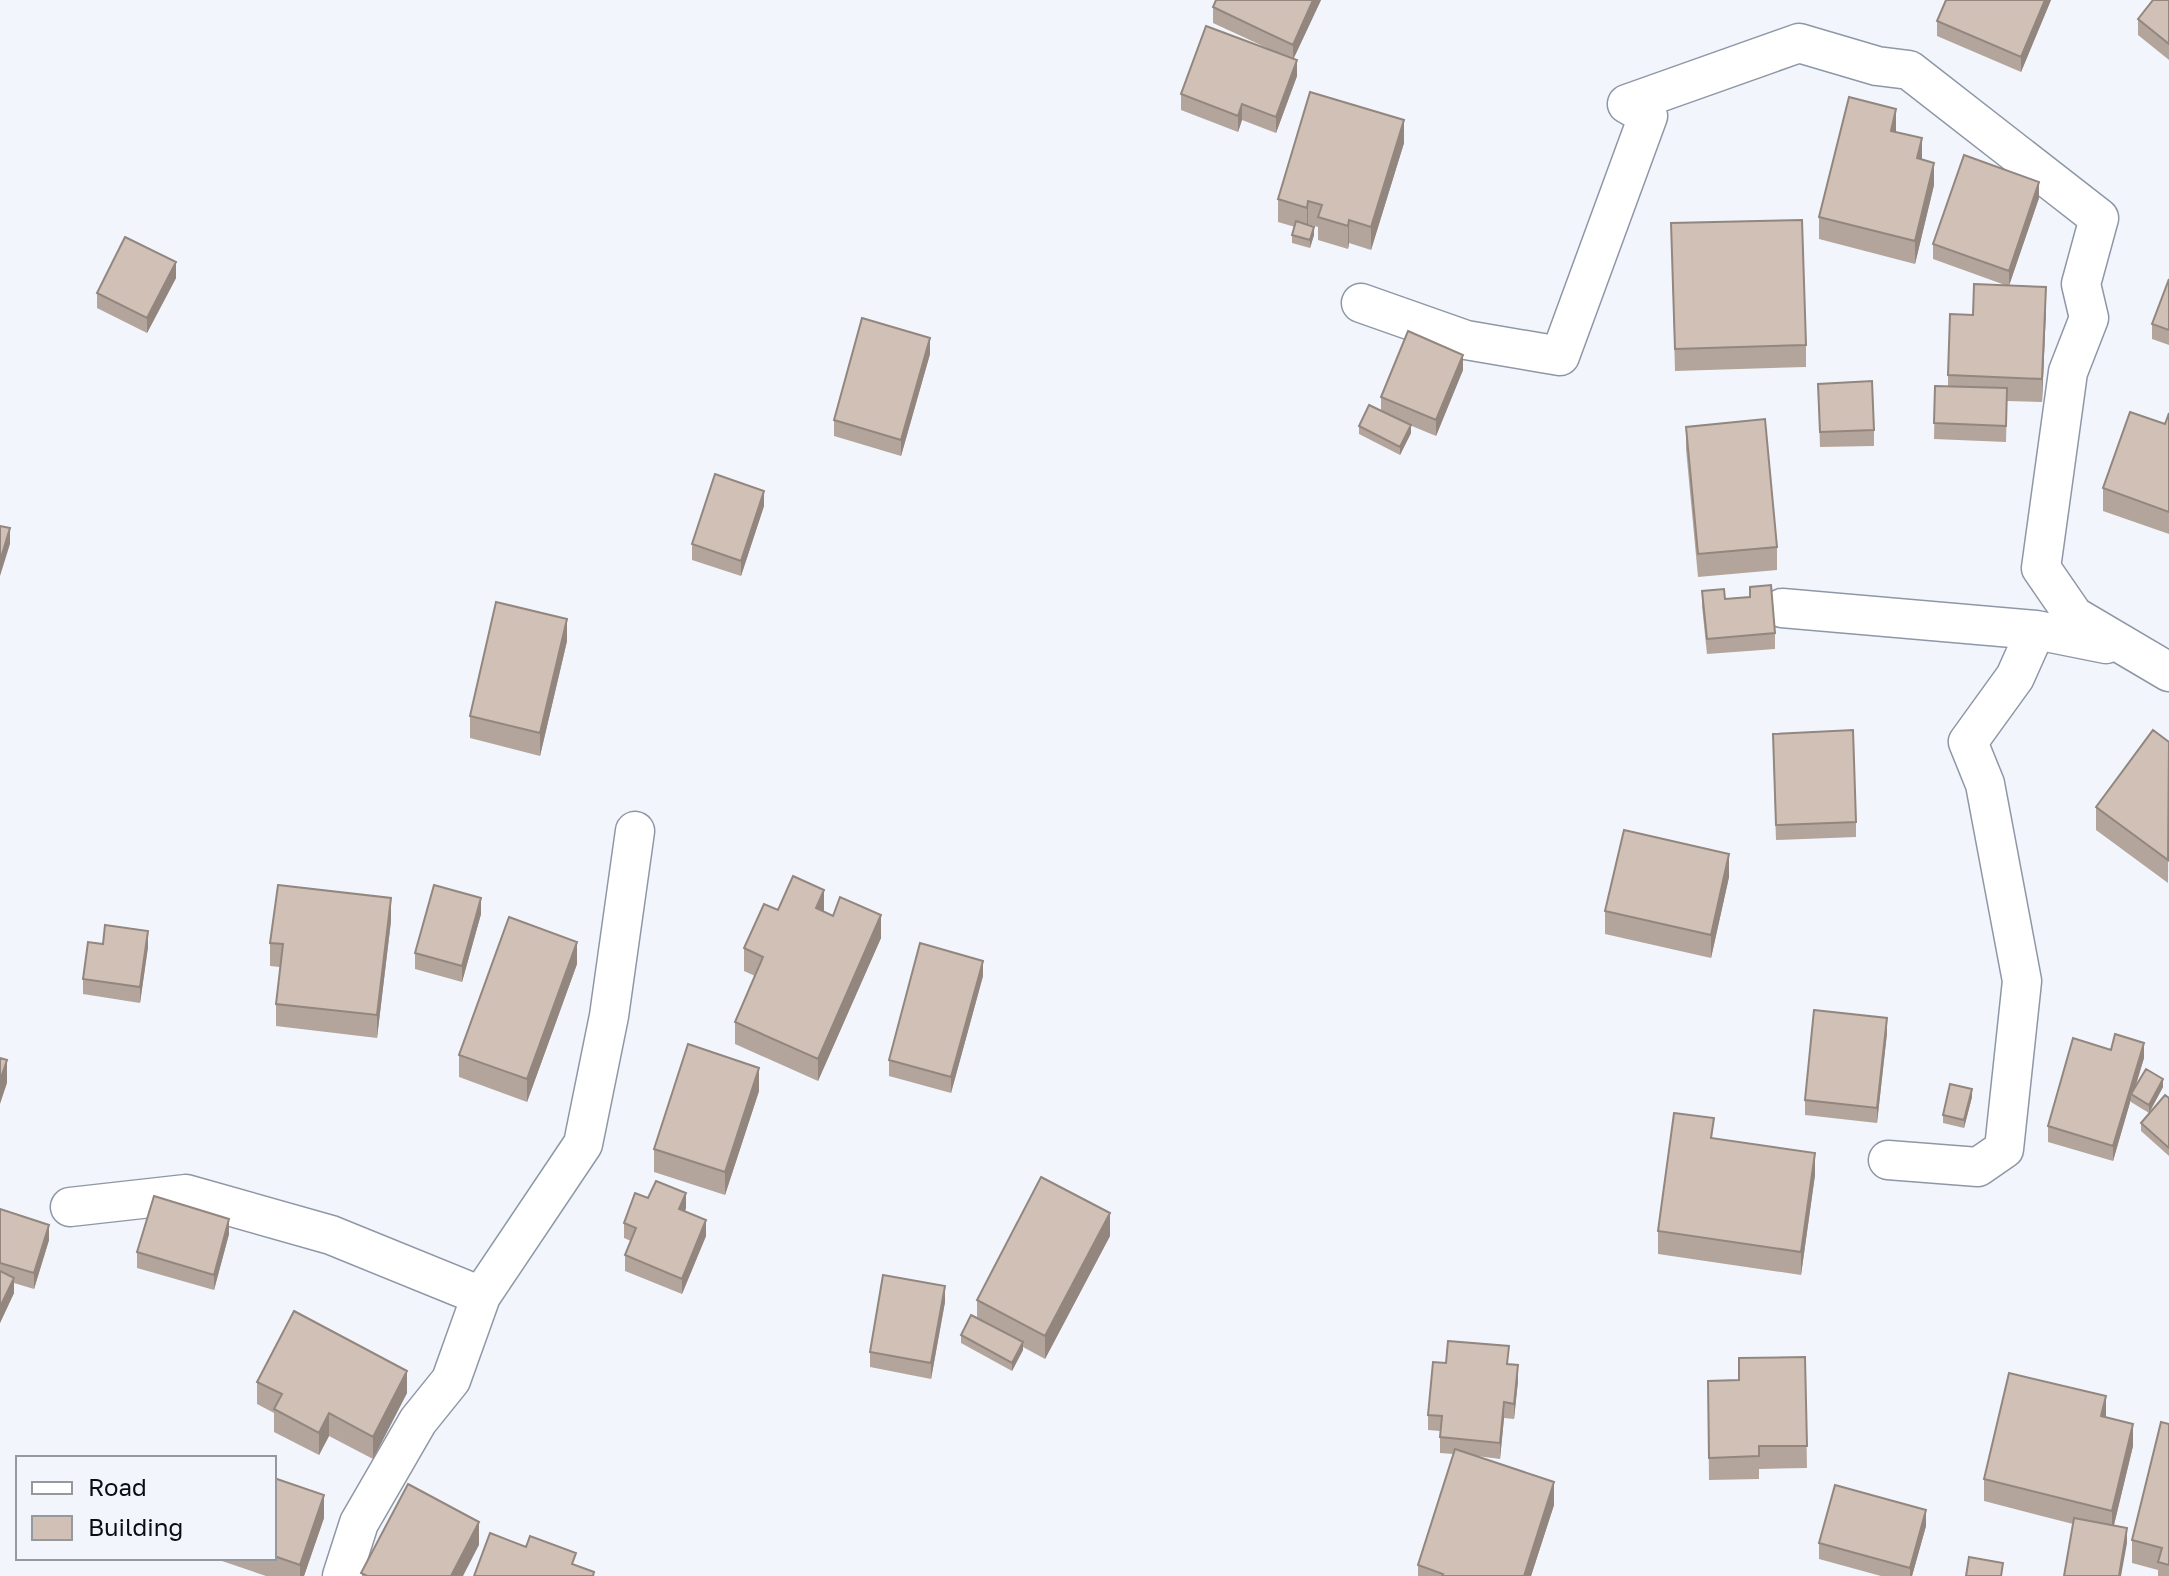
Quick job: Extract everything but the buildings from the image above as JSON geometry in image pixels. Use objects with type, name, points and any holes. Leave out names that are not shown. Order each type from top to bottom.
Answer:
[{"type":"street","points":[[1361,303],[1466,340],[1560,356],[1648,116],[1627,104],[1799,43],[1877,66],[1909,70],[2099,218],[2081,284],[2089,318],[2068,372],[2041,568],[2074,616],[2169,672]]},
{"type":"street","points":[[1782,608],[2036,630],[2132,649]]},
{"type":"street","points":[[1888,1160],[1978,1167],[2004,1149],[2022,981],[1985,784],[1968,742],[2015,677],[2036,630]]},
{"type":"street","points":[[342,1576],[359,1523],[418,1421],[451,1380],[481,1296],[583,1144],[609,1016],[635,831]]},
{"type":"street","points":[[70,1207],[186,1194],[331,1235],[481,1296]]}]
